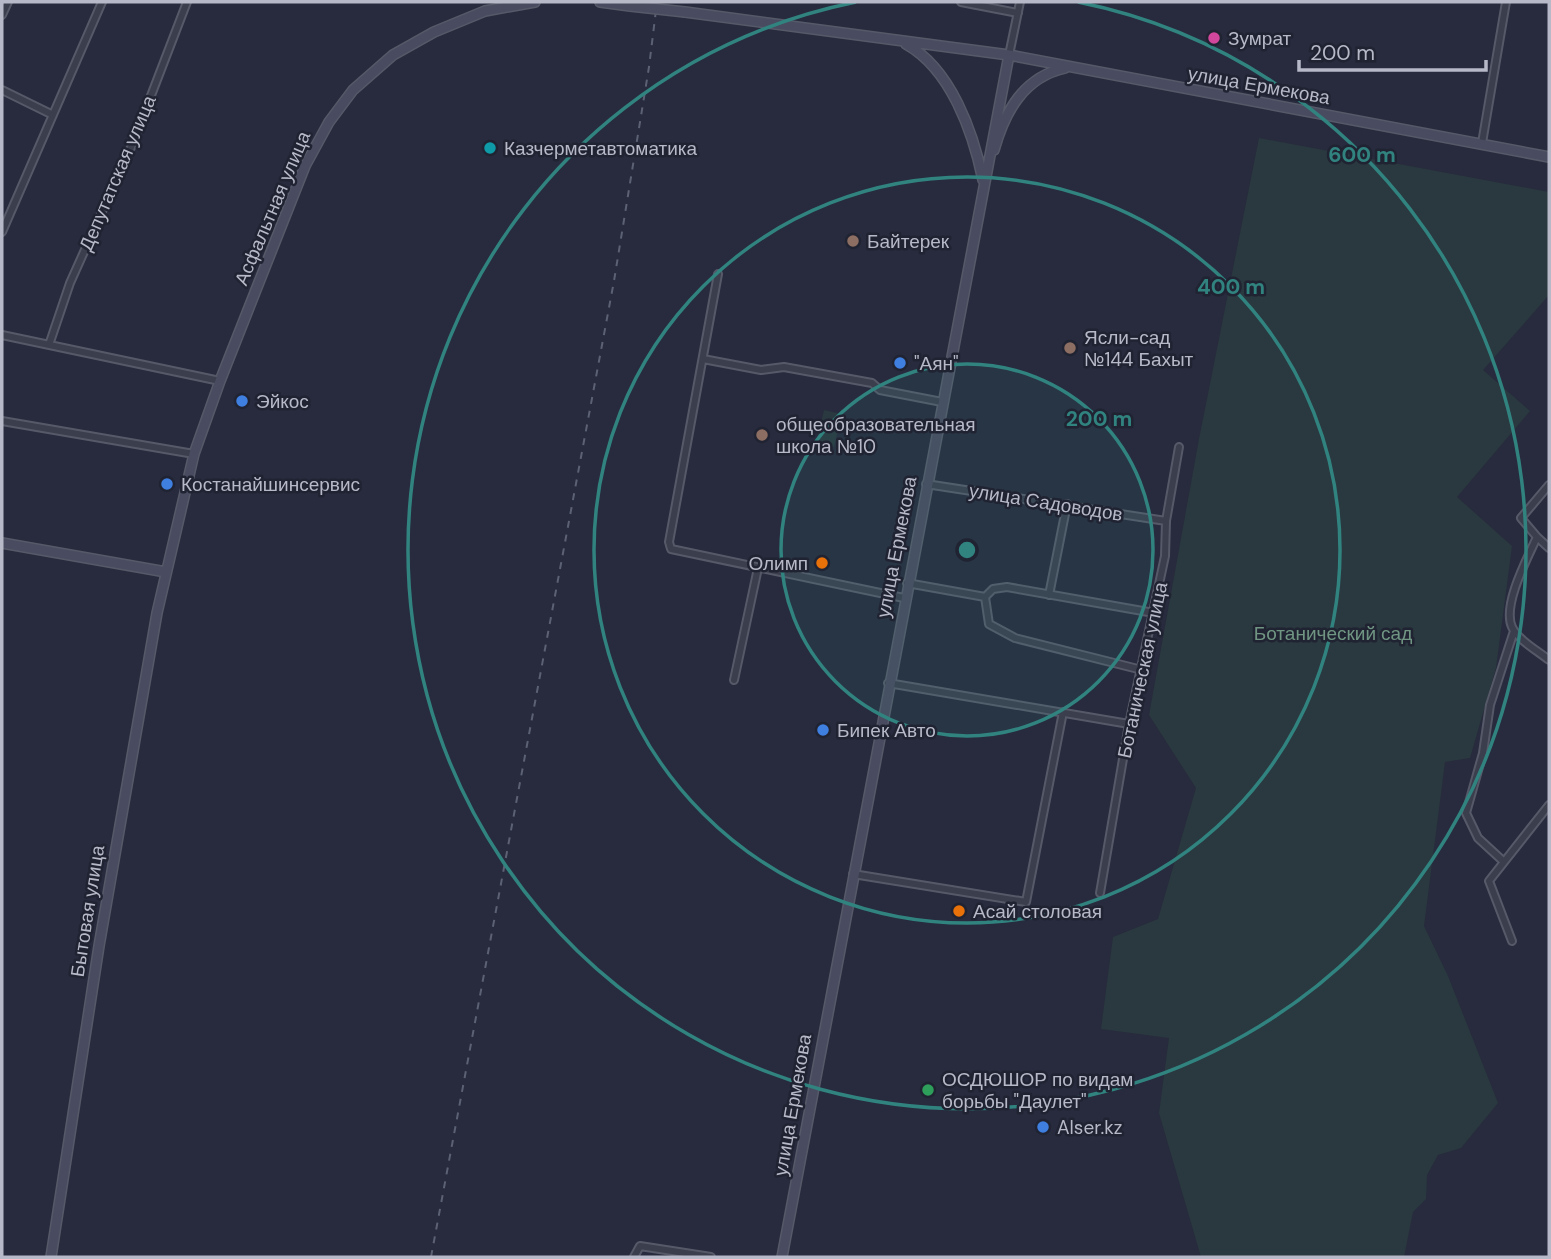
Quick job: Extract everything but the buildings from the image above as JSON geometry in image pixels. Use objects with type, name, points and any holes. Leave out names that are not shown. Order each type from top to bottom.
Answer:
[{"type":"main road","name":"Асфальтная улица","points":[[166,572],[194,454],[220,381],[306,166],[329,121],[353,90],[393,55],[447,26],[485,11],[535,2]]},
{"type":"main road","points":[[600,2],[1009,55]]},
{"type":"main road","points":[[901,41],[918,51],[944,82],[972,135],[984,184]]},
{"type":"main road","name":"улица Ермекова","points":[[782,1257],[904,598],[1009,55],[1549,157]]},
{"type":"main road","points":[[984,184],[996,144],[1014,103],[1038,78],[1070,67]]},
{"type":"main road","points":[[2,542],[166,572]]},
{"type":"main road","name":"Бытовая улица","points":[[51,1257],[123,804],[166,572]]},
{"type":"street","points":[[2,15],[8,2]]},
{"type":"street","points":[[2,232],[102,2]]},
{"type":"street","name":"Депутатская улица","points":[[49,345],[70,283],[132,145],[187,2]]},
{"type":"street","points":[[961,2],[1018,13]]},
{"type":"street","points":[[1009,55],[1020,2]]},
{"type":"street","points":[[1482,143],[1506,2]]},
{"type":"street","points":[[2,90],[53,115]]},
{"type":"street","points":[[718,274],[670,546],[677,552],[904,598]]},
{"type":"street","points":[[2,335],[220,381]]},
{"type":"street","points":[[703,359],[761,370],[784,367],[846,378],[872,383],[880,390],[942,402]]},
{"type":"street","points":[[2,421],[194,454]]},
{"type":"street","name":"Ботаническая улица","points":[[1100,893],[1129,724],[1165,556],[1166,521],[1179,447]]},
{"type":"street","name":"улица Садоводов","points":[[926,484],[1166,521]]},
{"type":"street","points":[[1549,485],[1521,518],[1549,548]]},
{"type":"street","points":[[1049,594],[1067,505]]},
{"type":"street","points":[[1503,861],[1478,838],[1466,813],[1483,753],[1490,705],[1514,631],[1510,616],[1515,591],[1537,537]]},
{"type":"street","points":[[734,680],[758,568]]},
{"type":"street","points":[[907,583],[985,597]]},
{"type":"street","points":[[985,597],[993,589],[1007,587],[1154,612]]},
{"type":"street","points":[[985,597],[989,624],[1015,638],[1142,670]]},
{"type":"street","points":[[1514,631],[1549,660]]},
{"type":"street","points":[[888,683],[1129,724]]},
{"type":"street","points":[[853,874],[1027,902],[1063,712]]},
{"type":"street","points":[[1512,941],[1489,886],[1491,877],[1549,805]]},
{"type":"street","points":[[634,1257],[640,1246],[706,1257]]},
{"type":"green space","name":"Ботанический сад","points":[[1259,138],[1549,192],[1549,295],[1483,370],[1530,411],[1457,497],[1512,546],[1496,668],[1470,758],[1445,762],[1424,926],[1448,976],[1498,1103],[1461,1148],[1438,1155],[1427,1175],[1426,1199],[1413,1212],[1404,1257],[1201,1257],[1159,1113],[1169,1038],[1101,1029],[1113,937],[1158,919],[1196,788],[1149,715],[1199,439]]},
{"type":"green space","points":[[824,410],[842,414],[834,447],[816,443]]},
{"type":"railway","points":[[431,1257],[614,281],[657,2]]},
{"type":"place","name":"Зумрат","points":[[1214,38]]},
{"type":"place","name":"Казчерметавтоматика","points":[[490,148]]},
{"type":"place","name":"Байтерек","points":[[853,241]]},
{"type":"place","name":"Ясли-сад №144 Бахыт","points":[[1070,348]]},
{"type":"place","name":"\"Аян\"","points":[[900,363]]},
{"type":"place","name":"Эйкос","points":[[242,401]]},
{"type":"place","name":"общеобразовательная школа №10","points":[[762,435]]},
{"type":"place","name":"Костанайшинсервис","points":[[167,484]]},
{"type":"place","name":"Олимп","points":[[822,563]]},
{"type":"place","name":"Бипек Авто","points":[[823,730]]},
{"type":"place","name":"Асай столовая","points":[[959,911]]},
{"type":"place","name":"ОСДЮШОР по видам борьбы \"Даулет\"","points":[[928,1090]]},
{"type":"place","name":"Alser.kz","points":[[1043,1127]]}]
